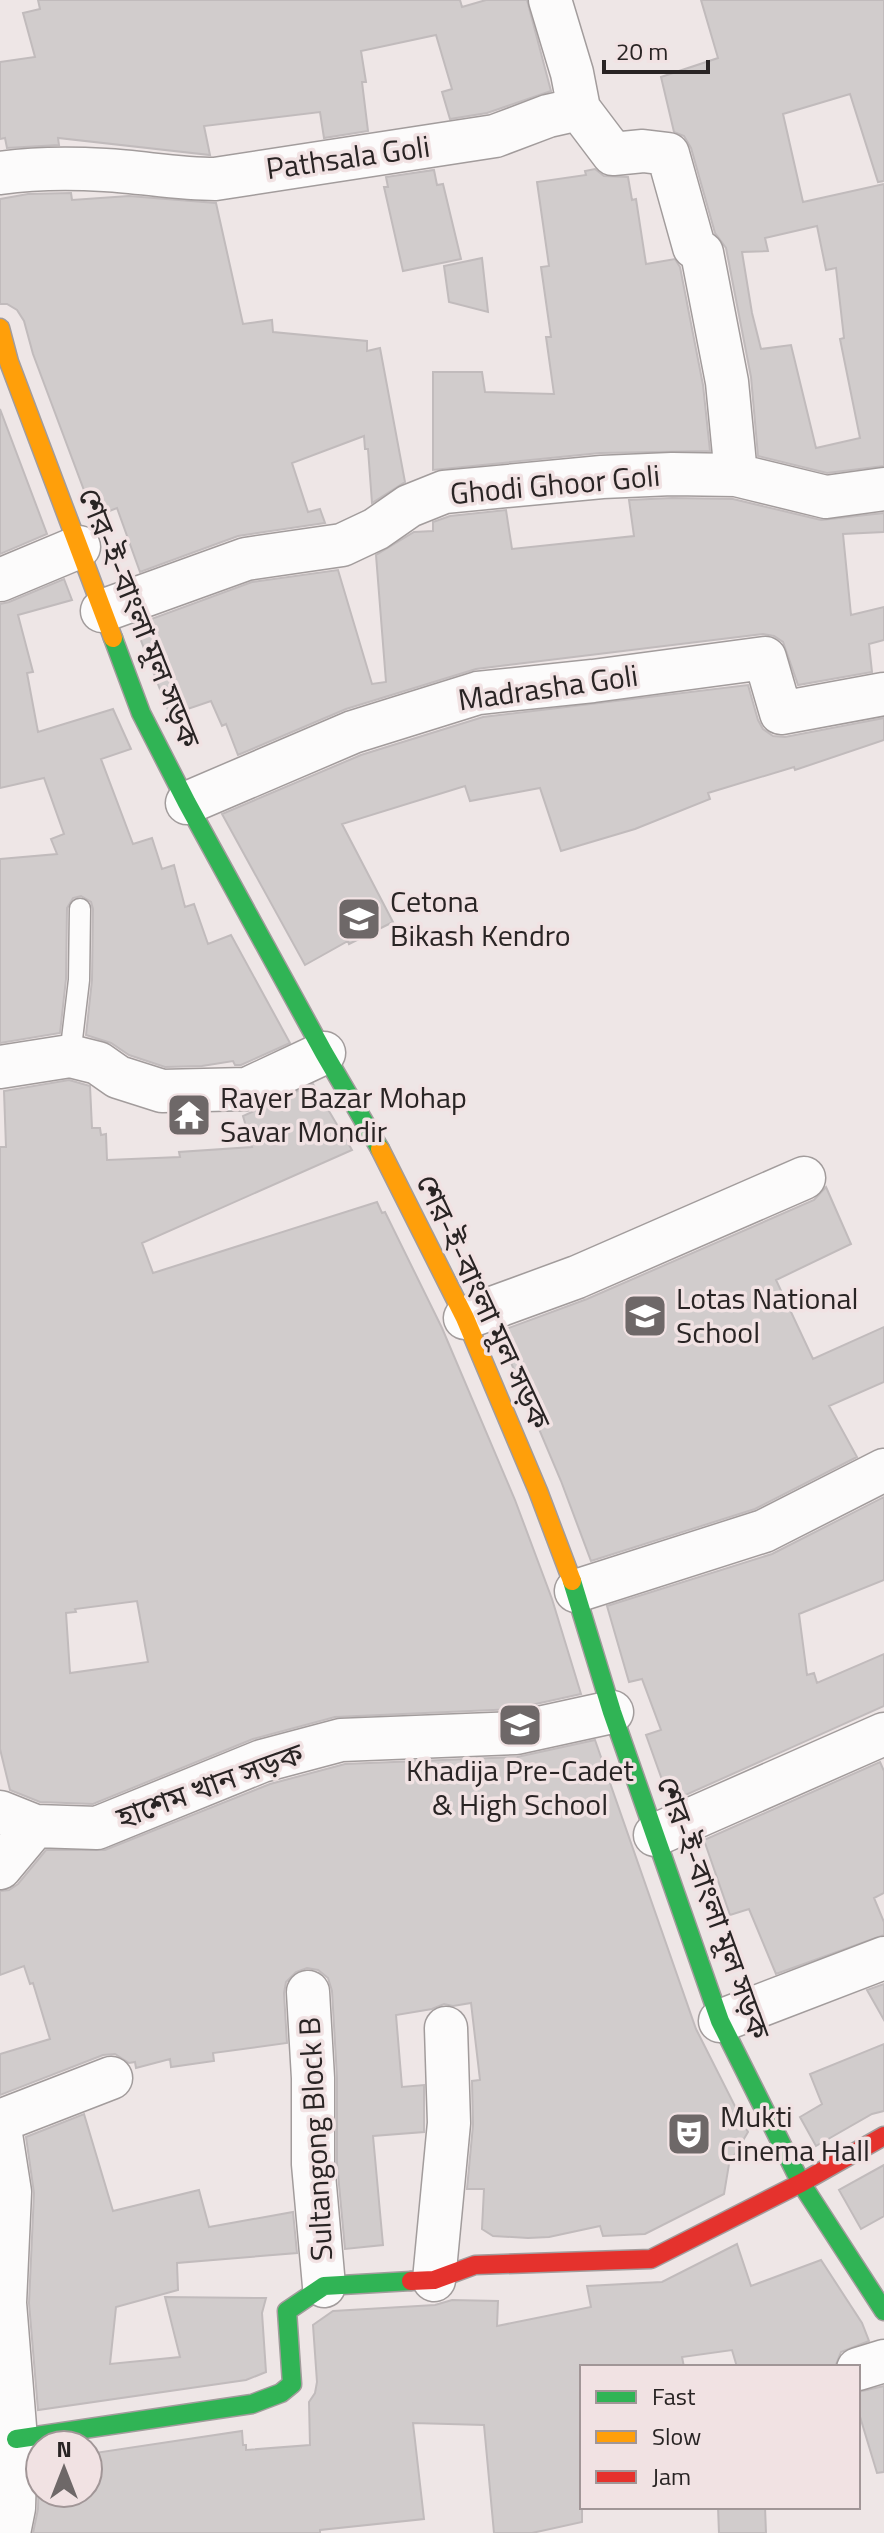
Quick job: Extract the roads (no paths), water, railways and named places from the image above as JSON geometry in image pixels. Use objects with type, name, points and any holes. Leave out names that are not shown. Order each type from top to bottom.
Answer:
[{"type":"street","points":[[550,0],[572,73],[579,109],[613,154],[643,151],[668,154],[694,247],[702,253],[727,382],[736,475]]},
{"type":"street","name":"Pathsala Goli","points":[[0,173],[36,168],[215,179],[495,136],[548,116],[579,109]]},
{"type":"street","name":"শের-ই-বাংলা মূল সড়ক","points":[[0,328],[9,362],[141,713],[324,1053],[389,1164],[465,1318],[538,1491],[576,1591],[612,1712],[720,2021],[801,2183],[884,2311]]},
{"type":"street","name":"Ghodi Ghoor Goli","points":[[102,611],[246,559],[342,545],[376,529],[409,506],[444,492],[602,477],[736,475],[826,497],[884,489]]},
{"type":"street","points":[[0,580],[79,547]]},
{"type":"street","name":"Madrasha Goli","points":[[187,803],[353,732],[478,693],[765,658],[781,713],[884,694]]},
{"type":"street","points":[[0,1067],[70,1056],[98,1063],[118,1077],[162,1091],[247,1089],[324,1053]]},
{"type":"street","points":[[465,1318],[577,1277],[804,1178]]},
{"type":"street","points":[[576,1591],[764,1531],[884,1470]]},
{"type":"street","name":"হাশেম খান সড়ক","points":[[18,1819],[97,1828],[262,1761],[341,1740],[516,1733],[612,1712]]},
{"type":"street","points":[[655,1835],[884,1734]]},
{"type":"street","points":[[0,1868],[18,1819]]},
{"type":"street","points":[[720,2021],[884,1958]]},
{"type":"street","name":"Sultangong Block B","points":[[308,1992],[313,2078],[313,2164],[324,2286]]},
{"type":"street","points":[[434,2280],[449,2123],[446,2028]]},
{"type":"street","points":[[0,2121],[111,2078]]},
{"type":"street","points":[[0,2128],[10,2192],[2,2303],[14,2508],[9,2533]]},
{"type":"street","points":[[10,2431],[252,2404],[281,2393],[292,2384],[287,2311],[324,2286],[434,2280],[475,2265],[651,2259],[801,2183],[884,2136]]},
{"type":"street","points":[[860,2368],[884,2361]]},
{"type":"lane","points":[[70,1056],[79,980],[80,909]]},
{"type":"place","name":"Cetona Bikash Kendro","points":[[359,919]]},
{"type":"place","name":"Rayer Bazar Mohap Savar Mondir","points":[[189,1115]]},
{"type":"place","name":"Lotas National School","points":[[645,1316]]},
{"type":"place","name":"Khadija Pre-Cadet & High School","points":[[520,1725]]},
{"type":"place","name":"Mukti Cinema Hall","points":[[689,2134]]}]
